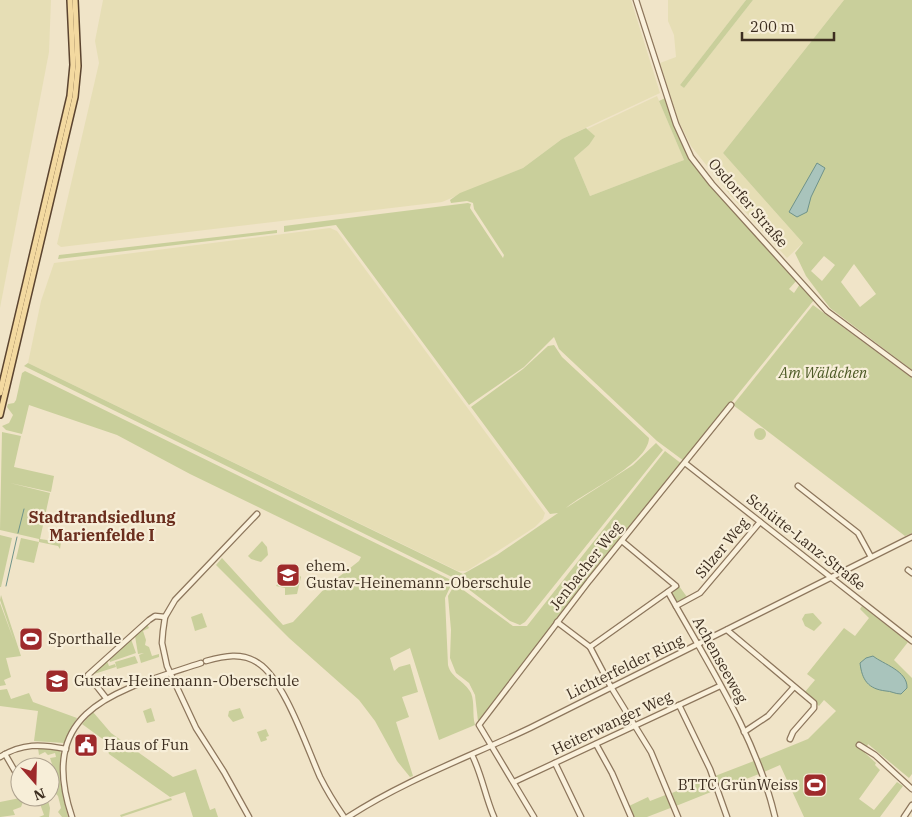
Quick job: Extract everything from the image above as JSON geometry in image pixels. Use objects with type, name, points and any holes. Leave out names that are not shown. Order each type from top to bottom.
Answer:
[{"type":"main road","points":[[0,414],[2,391],[70,96],[73,65],[70,0]]},
{"type":"main road","points":[[2,391],[75,97],[78,66],[75,0]]},
{"type":"street","name":"Osdorfer Straße","points":[[636,0],[676,124],[691,157],[712,184],[826,310],[912,374]]},
{"type":"street","name":"Jenbacher Weg","points":[[492,746],[479,726],[557,622],[731,405]]},
{"type":"street","name":"Schütte-Lanz-Straße","points":[[685,463],[912,641]]},
{"type":"street","points":[[798,486],[858,533],[871,557]]},
{"type":"street","points":[[248,817],[224,772],[199,733],[171,673],[162,639],[166,618],[181,592],[257,514]]},
{"type":"street","name":"Silzer Weg","points":[[676,606],[700,593],[760,522]]},
{"type":"street","name":"Lichterfelder Ring","points":[[348,817],[398,786],[492,746],[912,537]]},
{"type":"street","name":"Achenseeweg","points":[[622,541],[676,586],[668,592],[744,732],[758,763],[775,817]]},
{"type":"street","points":[[590,648],[668,592]]},
{"type":"street","points":[[106,698],[88,675],[149,620],[157,616],[166,618]]},
{"type":"street","points":[[557,622],[590,648],[658,766],[678,817]]},
{"type":"street","points":[[727,630],[814,703],[814,706],[793,732],[790,739]]},
{"type":"street","points":[[72,817],[64,773],[66,749],[80,721],[93,708],[106,698],[132,686],[225,656],[240,656],[253,660],[269,672],[280,690],[329,794],[344,817]]},
{"type":"street","name":"Heiterwanger Weg","points":[[514,782],[720,686]]},
{"type":"street","points":[[744,732],[768,716],[794,687]]},
{"type":"street","points":[[679,705],[710,769],[727,817]]},
{"type":"street","points":[[596,744],[616,781],[631,817]]},
{"type":"street","points":[[0,757],[30,745],[48,745],[66,749]]},
{"type":"street","points":[[859,745],[875,755],[912,788]]},
{"type":"street","points":[[492,746],[534,817]]},
{"type":"street","points":[[5,754],[10,763]]},
{"type":"street","points":[[472,755],[480,774],[483,793],[494,817]]},
{"type":"street","points":[[555,763],[581,817]]},
{"type":"street","points":[[904,817],[912,805]]},
{"type":"shaded area","points":[[0,0],[51,0],[49,52],[0,308]]},
{"type":"shaded area","points":[[103,0],[631,0],[660,93],[562,139],[523,168],[442,202],[61,247],[57,244],[99,63],[95,41]]},
{"type":"shaded area","points":[[668,0],[746,0],[680,85],[684,88],[753,0],[844,0],[723,153],[803,243],[787,258],[731,196],[691,146],[678,120],[660,63],[676,57],[674,35],[668,21]]},
{"type":"shaded area","points":[[657,96],[684,160],[590,196],[574,158],[589,145],[594,136],[587,129]]},
{"type":"shaded area","points":[[330,228],[337,231],[545,513],[543,519],[535,527],[467,571],[458,571],[28,363],[41,301],[54,263]]},
{"type":"green space","points":[[746,0],[753,0],[684,88],[680,85]]},
{"type":"green space","points":[[844,0],[912,0],[912,370],[830,308],[806,276],[795,253],[803,243],[723,153]],"holes":[[[824,256],[835,265],[822,281],[811,271]],[[854,264],[876,294],[860,307],[841,282]]]},
{"type":"green space","points":[[665,98],[690,158],[797,280],[789,289],[794,293],[800,284],[814,300],[684,461],[657,441],[559,349],[554,337],[524,367],[469,405],[336,225],[284,232],[284,226],[468,203],[471,204],[470,208],[503,258],[504,255],[474,209],[473,203],[467,201],[451,203],[450,200],[460,193],[523,168],[562,139],[586,128],[595,136],[589,145],[574,158],[590,196],[684,160],[659,101]]},
{"type":"green space","points":[[277,230],[277,233],[58,259],[59,255]]},
{"type":"green space","name":"Am Wäldchen","points":[[813,305],[912,378],[912,533],[905,536],[733,405]]},
{"type":"green space","points":[[554,345],[562,357],[649,438],[646,448],[628,467],[566,508],[633,465],[656,443],[663,450],[525,622],[520,625],[510,621],[454,578],[24,366],[28,363],[463,574],[497,555],[558,513],[550,514],[471,407],[523,369],[548,346]]},
{"type":"green space","points":[[25,371],[451,580],[452,583],[445,598],[448,665],[452,673],[471,693],[475,725],[439,740],[410,648],[390,658],[394,671],[399,667],[410,664],[418,692],[402,697],[409,717],[396,722],[413,776],[410,777],[397,761],[375,721],[359,700],[289,638],[216,565],[222,558],[283,625],[293,622],[326,587],[359,561],[361,557],[190,474],[117,435],[29,405],[22,434],[6,430],[2,426],[9,423],[13,415],[7,407],[8,404],[14,403],[16,400],[22,373]]},
{"type":"green space","points":[[760,428],[766,434],[760,440],[754,434]]},
{"type":"green space","points":[[2,432],[21,436],[14,467],[54,476],[51,492],[10,483],[50,493],[40,539],[61,542],[60,549],[58,546],[39,542],[39,539],[0,530]]},
{"type":"green space","points":[[665,451],[682,464],[484,716],[478,721],[475,695],[469,683],[456,673],[450,658],[451,630],[448,596],[455,584],[513,626],[527,626]]},
{"type":"green space","points":[[0,535],[12,538],[1,587],[0,587]]},
{"type":"green space","points":[[21,538],[39,542],[34,563],[16,559]]},
{"type":"green space","points":[[262,541],[267,547],[268,555],[261,562],[251,559],[248,556]]},
{"type":"green space","points":[[294,569],[301,577],[297,594],[285,595],[285,588],[276,586],[280,580],[277,577]]},
{"type":"green space","points":[[679,586],[687,597],[677,602],[671,594]]},
{"type":"green space","points":[[1,595],[21,656],[6,658],[11,677],[4,680],[6,685],[0,686],[0,603],[14,641],[0,600]]},
{"type":"green space","points":[[862,606],[908,642],[894,660],[912,678],[912,774],[909,778],[868,744],[865,753],[876,763],[875,765],[880,770],[859,799],[874,810],[897,782],[903,786],[880,817],[804,817],[780,765],[764,772],[759,759],[808,739],[836,711],[824,700],[819,706],[804,693],[815,680],[807,674],[844,628],[855,636],[869,618],[860,609]]},
{"type":"green space","points":[[202,613],[207,627],[195,631],[191,617]]},
{"type":"green space","points":[[813,613],[822,623],[814,631],[805,626],[802,619],[805,614]]},
{"type":"green space","points":[[147,624],[149,628],[143,631],[146,640],[145,645],[149,647],[152,656],[159,654],[159,657],[141,663],[139,655],[144,653],[138,654],[135,636]]},
{"type":"green space","points":[[131,639],[136,653],[110,662],[109,659]]},
{"type":"green space","points":[[135,656],[138,663],[117,669],[115,662]]},
{"type":"green space","points":[[107,661],[109,666],[115,664],[116,667],[94,674]]},
{"type":"green space","points":[[7,689],[11,699],[29,693],[33,702],[77,718],[64,743],[34,741],[38,711],[0,706],[0,690]]},
{"type":"green space","points":[[151,708],[155,721],[147,723],[143,711]]},
{"type":"green space","points":[[240,708],[244,718],[233,722],[228,716],[229,711]]},
{"type":"green space","points":[[93,712],[111,733],[173,777],[196,769],[210,810],[215,808],[218,817],[193,817],[185,792],[170,797],[109,754],[104,740],[82,724]]},
{"type":"green space","points":[[266,729],[269,736],[266,737],[267,740],[261,742],[257,732]]},
{"type":"green space","points":[[38,748],[59,750],[61,753],[60,780],[60,757],[56,757],[55,753],[48,755],[45,752],[39,755]]},
{"type":"green space","points":[[754,761],[759,774],[720,789],[715,776]]},
{"type":"green space","points":[[711,777],[716,790],[676,806],[672,793]]},
{"type":"green space","points":[[60,780],[68,817],[62,817],[58,812],[61,808]]},
{"type":"green space","points":[[668,794],[673,807],[647,817],[633,817],[629,806],[648,797],[650,801]]},
{"type":"green space","points":[[171,798],[172,800],[121,817],[120,815]]},
{"type":"green space","points":[[10,800],[10,807],[21,807],[13,810],[15,815],[0,817],[0,802]]},
{"type":"green space","points":[[41,807],[50,807],[49,817],[39,817],[44,815]]},
{"type":"water","points":[[817,163],[825,168],[811,197],[807,212],[797,217],[789,212]]},
{"type":"water","points":[[873,656],[904,677],[907,688],[901,694],[870,686],[864,679],[860,663],[866,658]]},
{"type":"waterway","points":[[18,533],[24,509]]},
{"type":"waterway","points":[[6,586],[17,537]]},
{"type":"place","name":"ehem. Gustav-Heinemann-Oberschule","points":[[288,575]]},
{"type":"place","name":"Sporthalle","points":[[31,639]]},
{"type":"place","name":"Gustav-Heinemann-Oberschule","points":[[57,681]]},
{"type":"place","name":"Haus of Fun","points":[[86,745]]},
{"type":"place","name":"BTTC GrünWeiss","points":[[815,785]]},
{"type":"district","name":"Stadtrandsiedlung Marienfelde I","points":[[102,526]]}]
